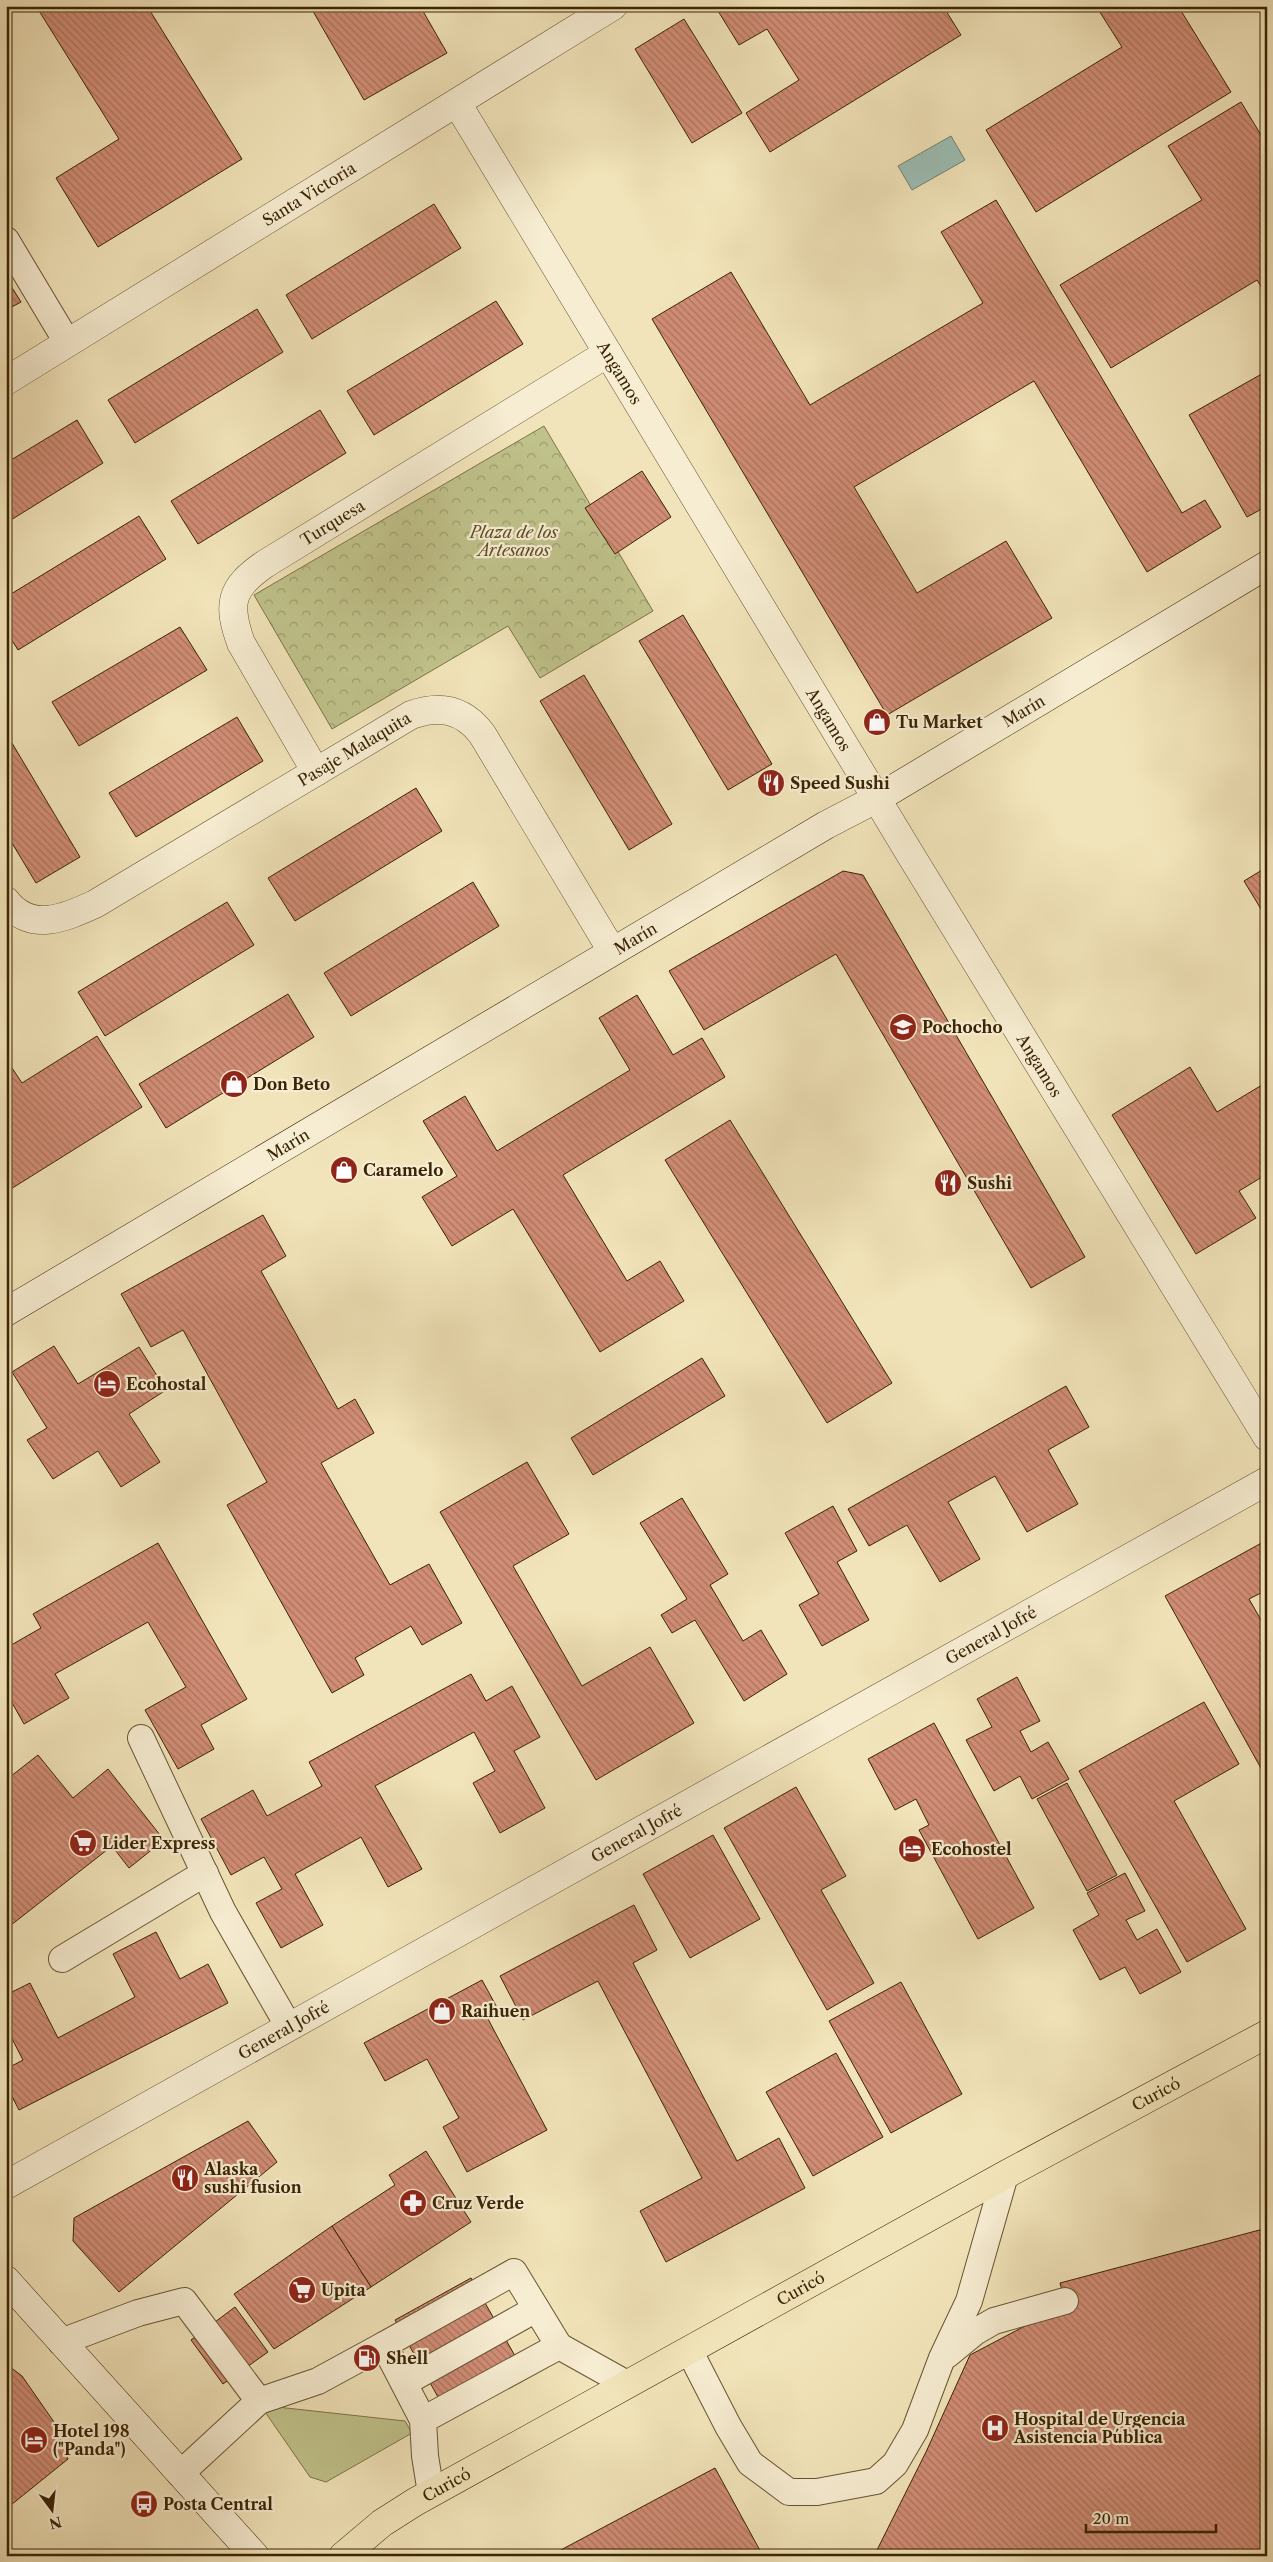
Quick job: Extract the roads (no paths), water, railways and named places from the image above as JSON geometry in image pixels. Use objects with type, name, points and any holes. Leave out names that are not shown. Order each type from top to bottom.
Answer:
[{"type":"main road","name":"Curicó","points":[[342,2556],[382,2523],[431,2493],[1005,2174],[1267,2034]]},
{"type":"street","name":"Santa Victoria","points":[[6,380],[613,6]]},
{"type":"street","name":"Angamos","points":[[457,103],[1267,1437]]},
{"type":"street","name":"Turquesa","points":[[316,772],[241,643],[233,622],[233,601],[237,588],[250,574],[265,564],[608,353]]},
{"type":"street","name":"Marín","points":[[6,1312],[826,825],[878,798],[1267,565]]},
{"type":"street","name":"Pasaje Malaquita","points":[[6,901],[22,916],[31,919],[58,918],[74,914],[95,904],[411,715],[438,709],[460,714],[475,724],[612,952]]},
{"type":"street","name":"General Jofré","points":[[6,2185],[1267,1481]]},
{"type":"street","points":[[6,2280],[255,2556]]},
{"type":"lane","points":[[6,240],[67,342]]},
{"type":"lane","points":[[141,1738],[223,1912],[289,2027]]},
{"type":"lane","points":[[62,1959],[205,1873]]},
{"type":"lane","points":[[689,2350],[728,2426],[750,2463],[790,2492],[816,2492],[876,2481],[895,2464],[915,2430],[942,2358],[969,2301],[1005,2174]]},
{"type":"lane","points":[[180,2474],[259,2401],[318,2381],[514,2272],[559,2346],[627,2384]]},
{"type":"lane","points":[[61,2342],[138,2313],[184,2301],[259,2401]]},
{"type":"lane","points":[[942,2358],[975,2332],[994,2321],[1065,2301]]},
{"type":"lane","points":[[404,2383],[536,2309]]},
{"type":"lane","points":[[384,2345],[424,2420],[425,2456],[431,2493]]},
{"type":"lane","points":[[424,2420],[559,2346]]},
{"type":"water","points":[[951,136],[965,160],[912,190],[898,166]]},
{"type":"place","name":"Tu Market","points":[[877,722]]},
{"type":"place","name":"Speed Sushi","points":[[771,783]]},
{"type":"place","name":"Pochocho","points":[[903,1027]]},
{"type":"place","name":"Don Beto","points":[[234,1084]]},
{"type":"place","name":"Caramelo","points":[[344,1170]]},
{"type":"place","name":"Sushi","points":[[948,1183]]},
{"type":"place","name":"Ecohostal","points":[[107,1384]]},
{"type":"place","name":"Lider Express","points":[[83,1843]]},
{"type":"place","name":"Ecohostel","points":[[912,1849]]},
{"type":"place","name":"Raihuen","points":[[442,2011]]},
{"type":"place","name":"Alaska sushi fusion","points":[[185,2178]]},
{"type":"place","name":"Cruz Verde","points":[[413,2203]]},
{"type":"place","name":"Upita","points":[[302,2290]]},
{"type":"place","name":"Shell","points":[[367,2358]]},
{"type":"place","name":"Hospital de Urgencia Asistencia Pública","points":[[995,2428]]},
{"type":"place","name":"Hotel 198 (\"Panda\")","points":[[34,2440]]},
{"type":"place","name":"Posta Central","points":[[144,2504]]},
{"type":"park label","name":"Plaza de los Artesanos","points":[[514,541]]}]
